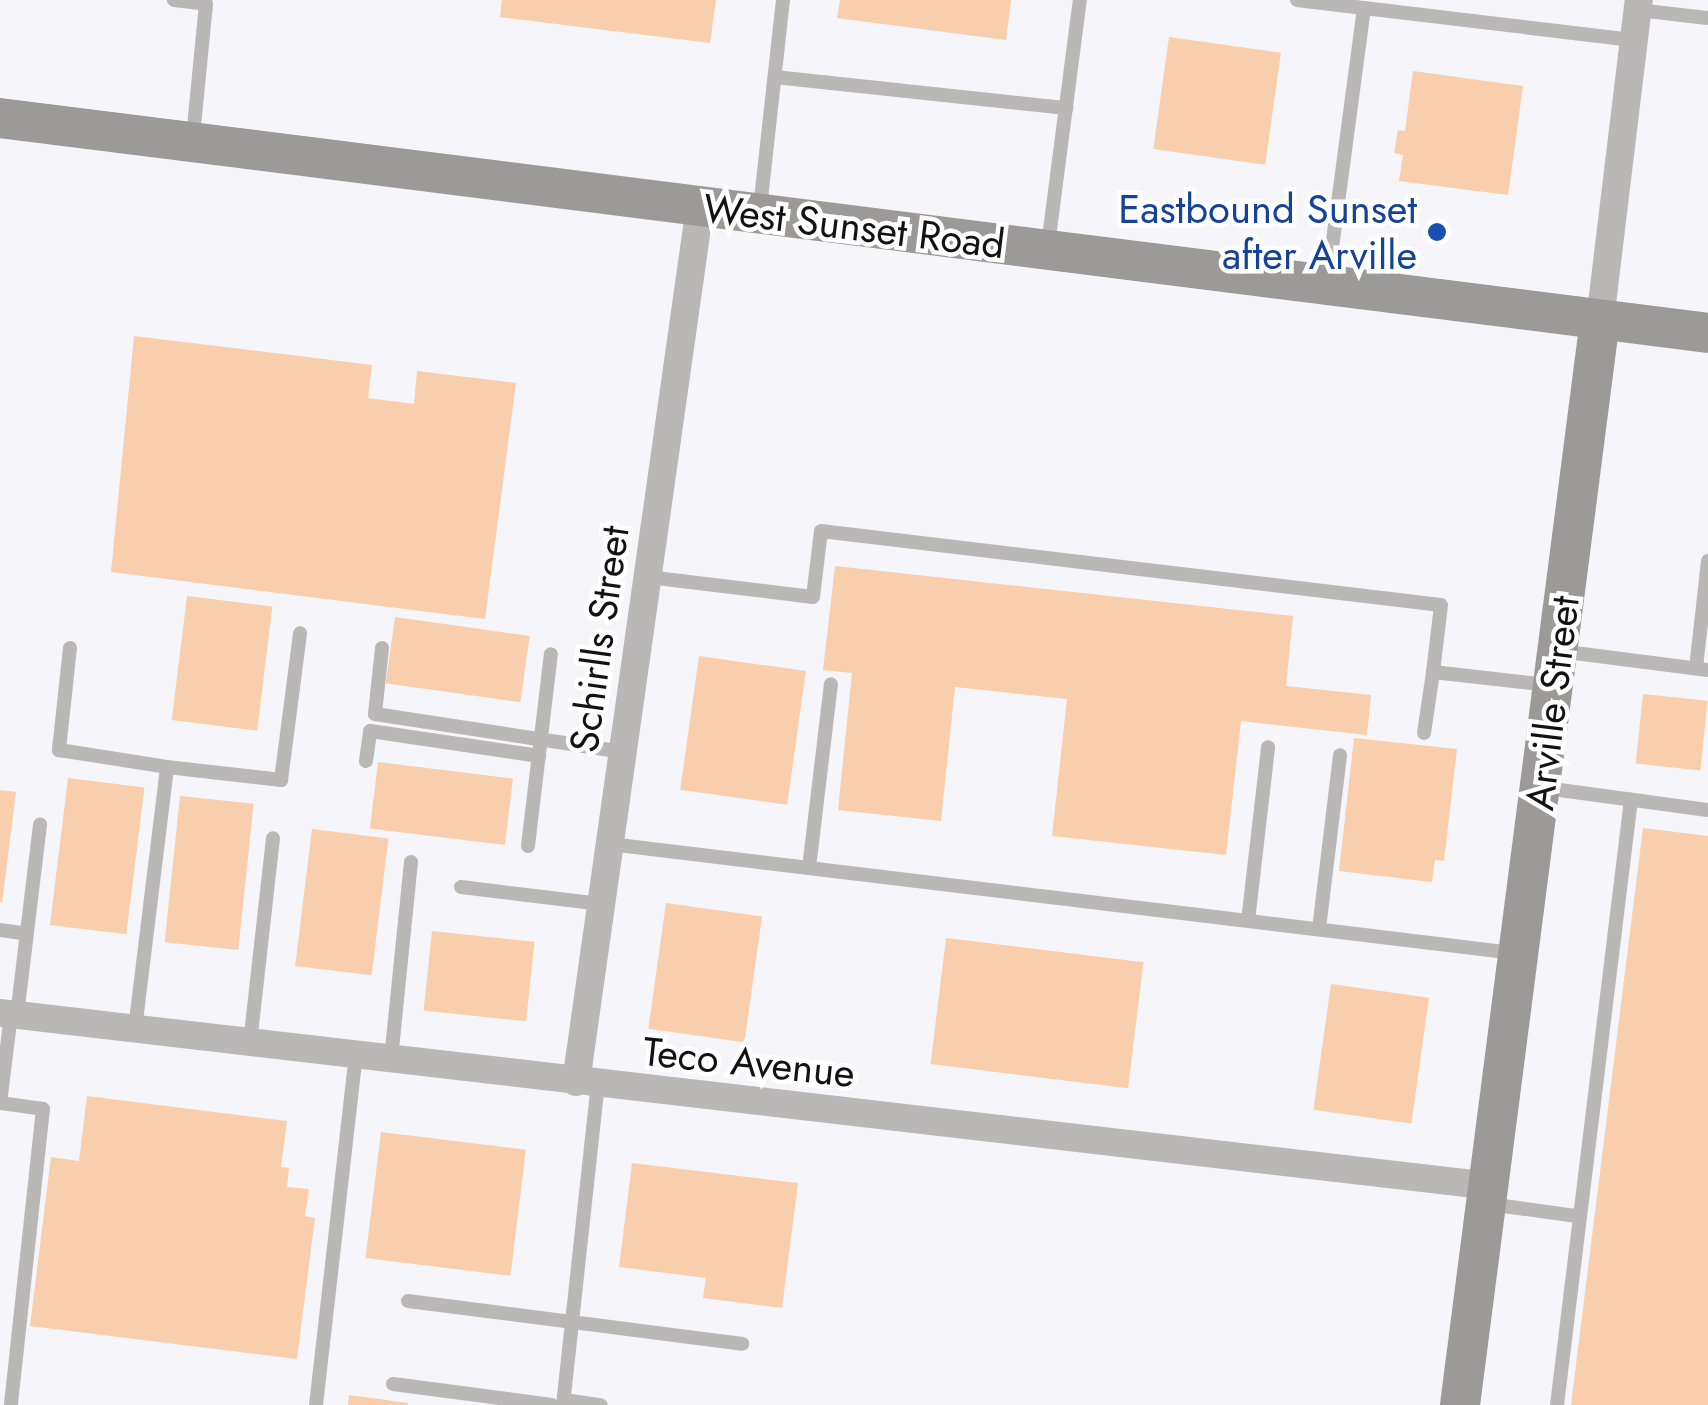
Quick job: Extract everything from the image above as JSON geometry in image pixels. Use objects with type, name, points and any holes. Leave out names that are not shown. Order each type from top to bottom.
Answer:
[{"type":"main road","name":"West Sunset Road","points":[[0,118],[1708,333]]},
{"type":"main road","name":"Arville Street","points":[[1460,1405],[1600,320]]},
{"type":"street","name":"Arville Street","points":[[1600,320],[1638,5]]},
{"type":"street","name":"Schirlls Street","points":[[588,1084],[602,904],[700,206]]},
{"type":"street","name":"Teco Avenue","points":[[9,1014],[1489,1195]]},
{"type":"lane","points":[[174,0],[206,4],[193,142]]},
{"type":"lane","points":[[759,214],[783,0]]},
{"type":"lane","points":[[1048,250],[1080,0]]},
{"type":"lane","points":[[1297,0],[1634,40]]},
{"type":"lane","points":[[1638,5],[1708,18]]},
{"type":"lane","points":[[1328,285],[1364,8]]},
{"type":"lane","points":[[774,77],[1066,108]]},
{"type":"lane","points":[[648,578],[813,597],[821,531],[1441,605],[1424,734]]},
{"type":"lane","points":[[1433,672],[1702,669],[1708,561]]},
{"type":"lane","points":[[70,648],[59,750],[167,768],[282,780],[300,632]]},
{"type":"lane","points":[[382,648],[375,714],[623,752]]},
{"type":"lane","points":[[528,846],[551,654]]},
{"type":"lane","points":[[809,868],[832,684]]},
{"type":"lane","points":[[366,762],[370,731],[539,756]]},
{"type":"lane","points":[[1248,921],[1268,748]]},
{"type":"lane","points":[[1318,929],[1340,756]]},
{"type":"lane","points":[[136,1029],[167,768]]},
{"type":"lane","points":[[1541,788],[1708,810]]},
{"type":"lane","points":[[1557,1405],[1577,1216],[1632,800]]},
{"type":"lane","points":[[11,1405],[43,1109],[0,1103],[9,1014],[27,934],[40,824]]},
{"type":"lane","points":[[250,1043],[273,838]]},
{"type":"lane","points":[[610,844],[1520,954]]},
{"type":"lane","points":[[390,1060],[410,862]]},
{"type":"lane","points":[[462,887],[602,904]]},
{"type":"lane","points":[[0,930],[27,934]]},
{"type":"lane","points":[[316,1405],[356,1056]]},
{"type":"lane","points":[[560,1403],[574,1323],[588,1084]]},
{"type":"lane","points":[[1489,1195],[1577,1216]]},
{"type":"lane","points":[[408,1302],[742,1344]]},
{"type":"lane","points":[[392,1384],[602,1405]]},
{"type":"building","points":[[502,0],[716,0],[710,43],[500,17]]},
{"type":"building","points":[[840,0],[1011,0],[1006,40],[837,18]]},
{"type":"building","points":[[1169,37],[1281,53],[1265,165],[1153,149]]},
{"type":"building","points":[[1413,71],[1523,86],[1508,195],[1399,181],[1403,155],[1394,153],[1398,130],[1405,131]]},
{"type":"building","points":[[134,336],[372,365],[368,398],[414,404],[417,371],[516,383],[485,619],[111,572]]},
{"type":"building","points":[[835,566],[1293,616],[1286,686],[1371,695],[1367,735],[1241,721],[1226,855],[1052,836],[1067,699],[955,687],[941,821],[838,810],[852,673],[823,670]]},
{"type":"building","points":[[187,596],[272,606],[257,731],[172,720]]},
{"type":"building","points":[[395,617],[530,636],[520,702],[386,683]]},
{"type":"building","points":[[699,656],[806,671],[787,805],[680,790]]},
{"type":"building","points":[[1643,694],[1708,701],[1700,770],[1636,764]]},
{"type":"building","points":[[1354,738],[1457,749],[1444,861],[1435,860],[1432,882],[1339,871]]},
{"type":"building","points":[[378,762],[513,779],[505,845],[370,829]]},
{"type":"building","points":[[68,778],[144,787],[126,934],[50,925]]},
{"type":"building","points":[[0,790],[16,792],[2,903],[0,902]]},
{"type":"building","points":[[180,796],[254,804],[238,950],[165,942]]},
{"type":"building","points":[[1643,828],[1708,836],[1708,1405],[1571,1405]]},
{"type":"building","points":[[312,829],[388,838],[372,975],[295,966]]},
{"type":"building","points":[[666,903],[762,916],[744,1042],[648,1029]]},
{"type":"building","points":[[432,931],[534,942],[526,1021],[424,1011]]},
{"type":"building","points":[[946,938],[1144,962],[1128,1088],[931,1064]]},
{"type":"building","points":[[1331,984],[1429,998],[1411,1124],[1313,1110]]},
{"type":"building","points":[[87,1096],[287,1121],[281,1167],[289,1168],[287,1187],[309,1189],[305,1216],[315,1218],[297,1359],[30,1326],[51,1157],[79,1161]]},
{"type":"building","points":[[381,1132],[526,1150],[510,1276],[366,1258]]},
{"type":"building","points":[[632,1163],[798,1183],[782,1308],[703,1298],[706,1278],[619,1267]]},
{"type":"building","points":[[349,1395],[408,1403],[408,1405],[348,1405]]},
{"type":"place","name":"Eastbound Sunset after Arville","points":[[1437,232]]}]
